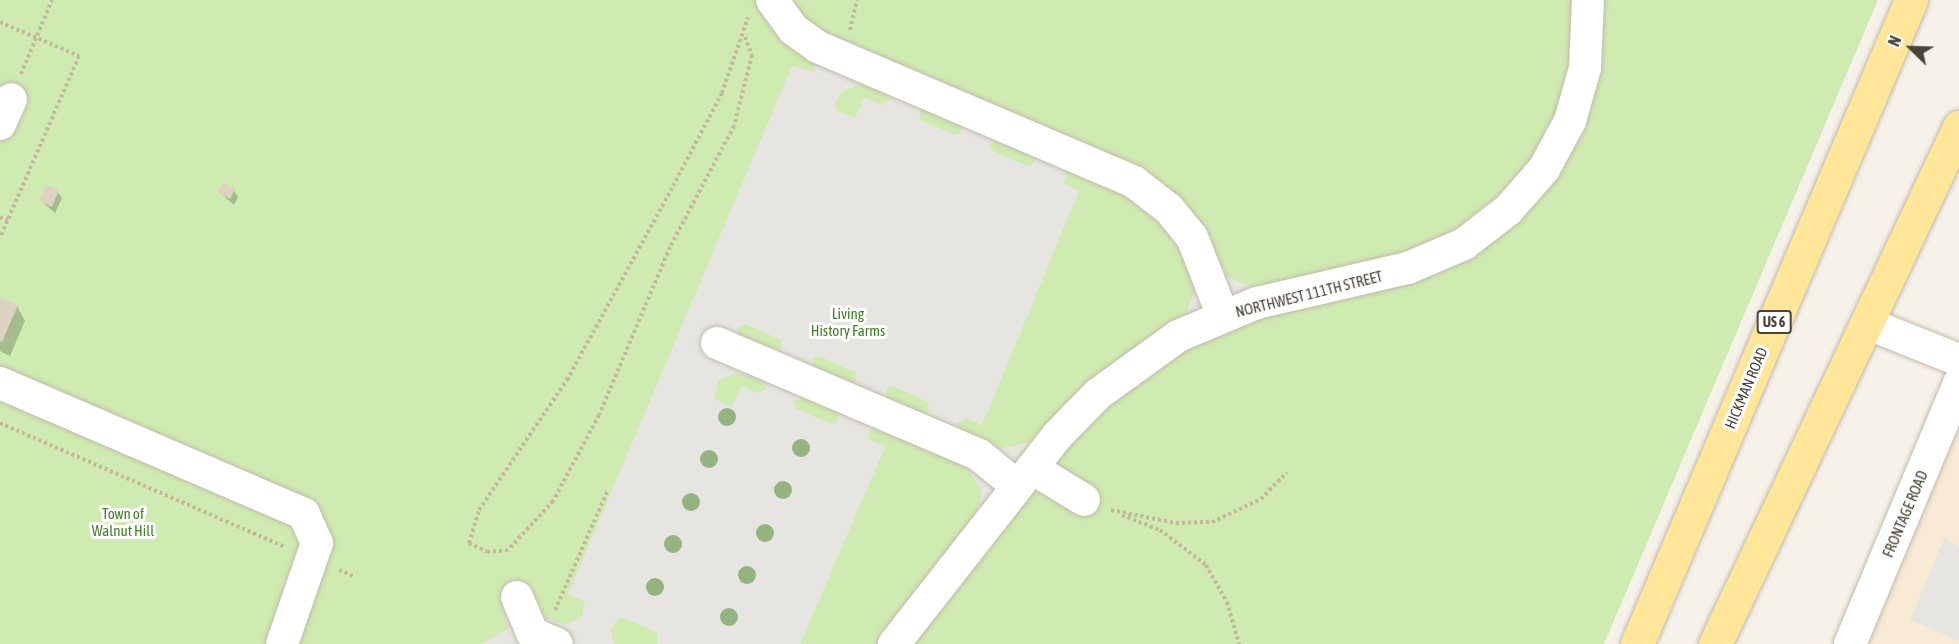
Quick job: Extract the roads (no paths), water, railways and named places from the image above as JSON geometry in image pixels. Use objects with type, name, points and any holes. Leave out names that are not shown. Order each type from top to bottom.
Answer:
[{"type":"main road","name":"HICKMAN ROAD","points":[[1637,644],[1911,0]]},
{"type":"main road","points":[[1715,644],[1869,324],[1959,127]]},
{"type":"street","points":[[772,0],[793,30],[818,47],[1134,182],[1169,209],[1192,237],[1222,316]]},
{"type":"street","name":"NORTHWEST 111TH STREET","points":[[894,644],[1025,477],[1098,394],[1178,336],[1222,316],[1408,268],[1464,244],[1508,210],[1544,169],[1570,121],[1585,68],[1588,0]]},
{"type":"street","points":[[1869,324],[1959,360]]},
{"type":"street","points":[[717,343],[1025,477],[1084,500]]},
{"type":"street","points":[[0,383],[304,514],[314,527],[312,558],[282,644]]},
{"type":"street","name":"FRONTAGE ROAD","points":[[1850,644],[1959,383]]},
{"type":"street","points":[[517,597],[532,633],[550,641]]},
{"type":"park label","name":"Living History Farms","points":[[848,322]]},
{"type":"park label","name":"Town of Walnut Hill","points":[[123,522]]}]
